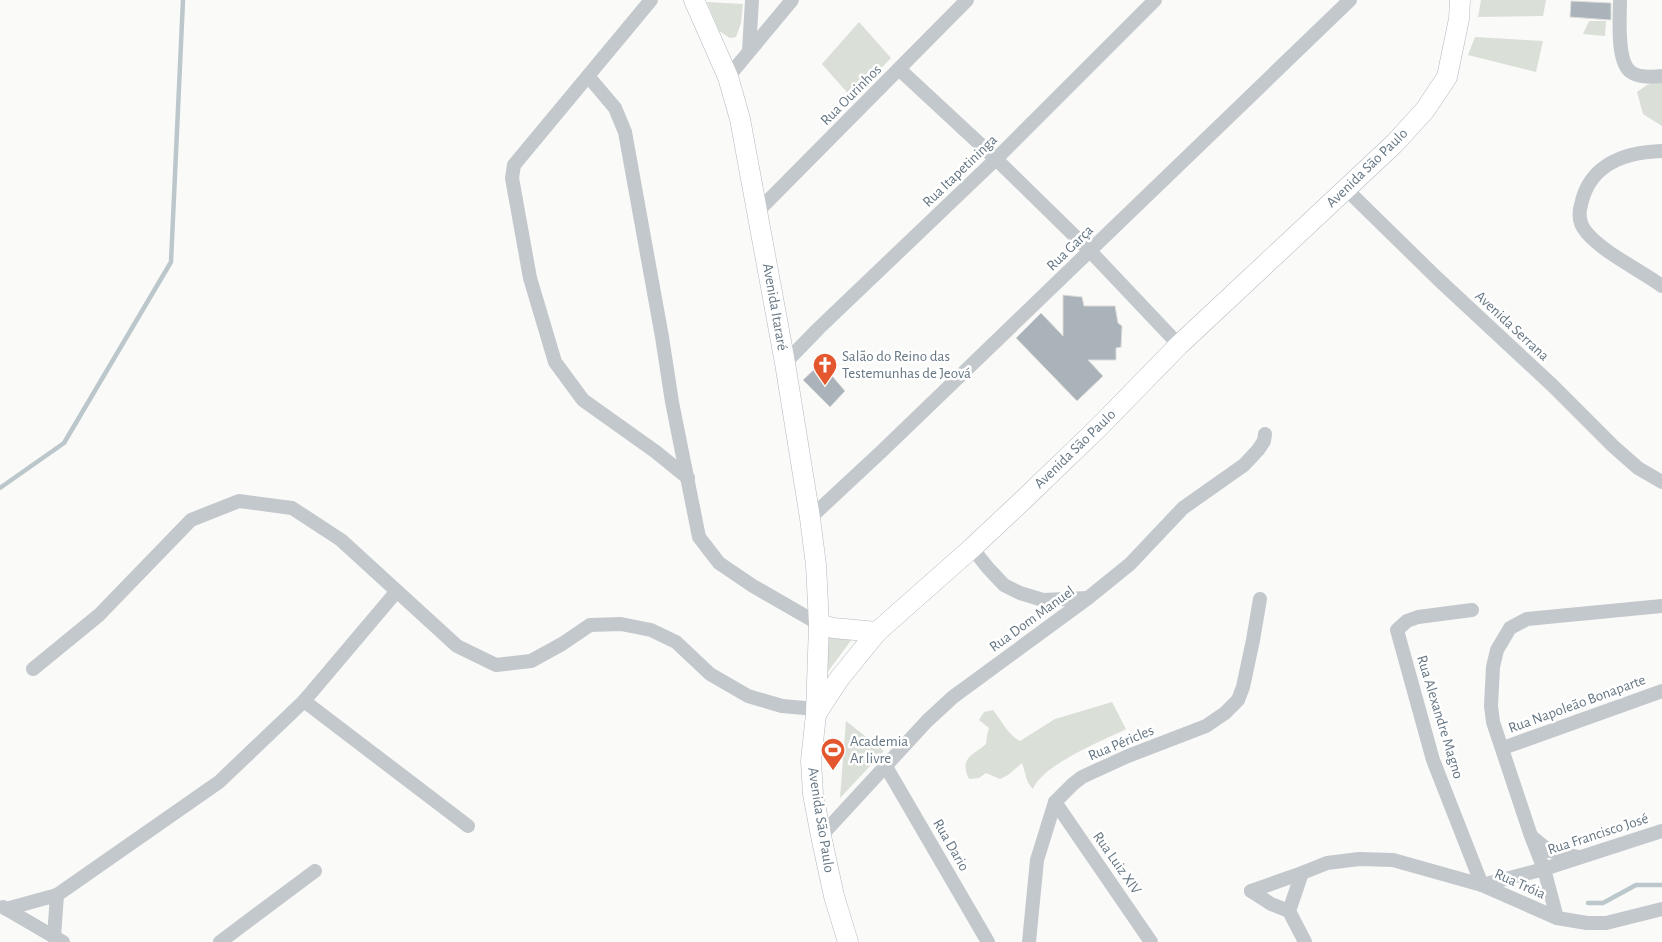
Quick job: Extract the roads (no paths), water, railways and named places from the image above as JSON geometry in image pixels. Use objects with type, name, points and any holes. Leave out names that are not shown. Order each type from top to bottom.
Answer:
[{"type":"main road","name":"Avenida Itararé","points":[[694,0],[728,77],[740,119],[785,363],[816,565],[819,624],[816,712]]},
{"type":"main road","name":"Avenida São Paulo","points":[[848,942],[834,896],[813,794],[811,762],[816,712],[839,679],[877,632],[972,548],[1098,427],[1179,345],[1395,143],[1425,110],[1447,77],[1459,19],[1460,0]]},
{"type":"main road","points":[[819,624],[833,628],[877,632]]},
{"type":"street","points":[[651,0],[514,165],[512,178],[530,278],[555,362],[583,400],[656,452],[688,478]]},
{"type":"street","points":[[749,51],[752,0]]},
{"type":"street","points":[[728,77],[792,0]]},
{"type":"street","name":"Rua Ourinhos","points":[[757,212],[967,0]]},
{"type":"street","name":"Rua Itapetininga","points":[[785,363],[819,328],[996,159],[1155,0]]},
{"type":"street","points":[[1620,0],[1620,39],[1626,68],[1632,73],[1655,77]]},
{"type":"street","name":"Rua Garça","points":[[810,518],[882,451],[1348,1]]},
{"type":"street","points":[[899,69],[996,159],[1090,251],[1179,345]]},
{"type":"street","points":[[588,76],[615,108],[625,132],[672,402],[700,537],[719,563],[753,586],[819,624]]},
{"type":"street","points":[[1662,150],[1626,156],[1612,161],[1599,171],[1589,182],[1582,198],[1578,215],[1586,233],[1602,246],[1662,286]]},
{"type":"street","name":"Avenida Serrana","points":[[1345,188],[1613,446],[1638,468],[1662,482]]},
{"type":"street","name":"Rua Dom Manuel","points":[[821,836],[885,765],[953,697],[1088,598],[1130,564],[1183,508],[1244,465],[1258,450],[1264,441],[1265,434]]},
{"type":"street","points":[[34,669],[99,615],[191,520],[239,501],[292,508],[340,540],[457,646],[496,665],[531,661],[562,644],[590,625],[621,624],[651,630],[676,642],[710,674],[748,696],[782,706],[816,712]]},
{"type":"street","points":[[972,548],[1004,585],[1020,593],[1043,600],[1088,598]]},
{"type":"street","points":[[3,907],[57,895],[219,782],[304,701],[397,591]]},
{"type":"street","name":"Rua Péricles","points":[[1029,942],[1037,860],[1055,802],[1082,777],[1128,756],[1206,726],[1225,713],[1238,700],[1243,687],[1260,600]]},
{"type":"street","name":"Rua Tróia","points":[[1557,918],[1544,869],[1493,722],[1492,667],[1497,650],[1510,628],[1527,619],[1662,606]]},
{"type":"street","name":"Rua Alexandre Magno","points":[[1472,610],[1418,617],[1407,621],[1397,630],[1433,760],[1482,886]]},
{"type":"street","name":"Rua Napoleão Bonaparte","points":[[1503,748],[1662,691]]},
{"type":"street","points":[[304,701],[468,826]]},
{"type":"street","name":"Rua Dario","points":[[885,765],[988,942]]},
{"type":"street","name":"Rua Luiz XIV","points":[[1055,802],[1151,942]]},
{"type":"street","name":"Rua Francisco José","points":[[1544,869],[1662,831]]},
{"type":"street","points":[[1531,836],[1549,851],[1580,857]]},
{"type":"street","points":[[1305,942],[1289,911],[1271,904],[1251,890],[1302,874],[1327,862],[1359,859],[1393,860],[1482,886]]},
{"type":"street","name":"Rua Tróia","points":[[1482,886],[1544,869]]},
{"type":"street","points":[[220,942],[315,871]]},
{"type":"street","points":[[1289,911],[1302,874]]},
{"type":"street","name":"Rua Tróia","points":[[1482,886],[1557,918]]},
{"type":"street","points":[[57,895],[59,939]]},
{"type":"street","points":[[3,907],[59,939]]},
{"type":"street","points":[[1557,918],[1587,923],[1606,923],[1662,909]]},
{"type":"waterway","points":[[0,488],[64,443],[171,262],[183,0]]},
{"type":"waterway","points":[[1588,903],[1603,903],[1636,885],[1662,885]]},
{"type":"place","name":"Salão do Reino das Testemunhas de Jeová","points":[[825,386]]},
{"type":"place","name":"Academia Ar livre","points":[[833,771]]}]
